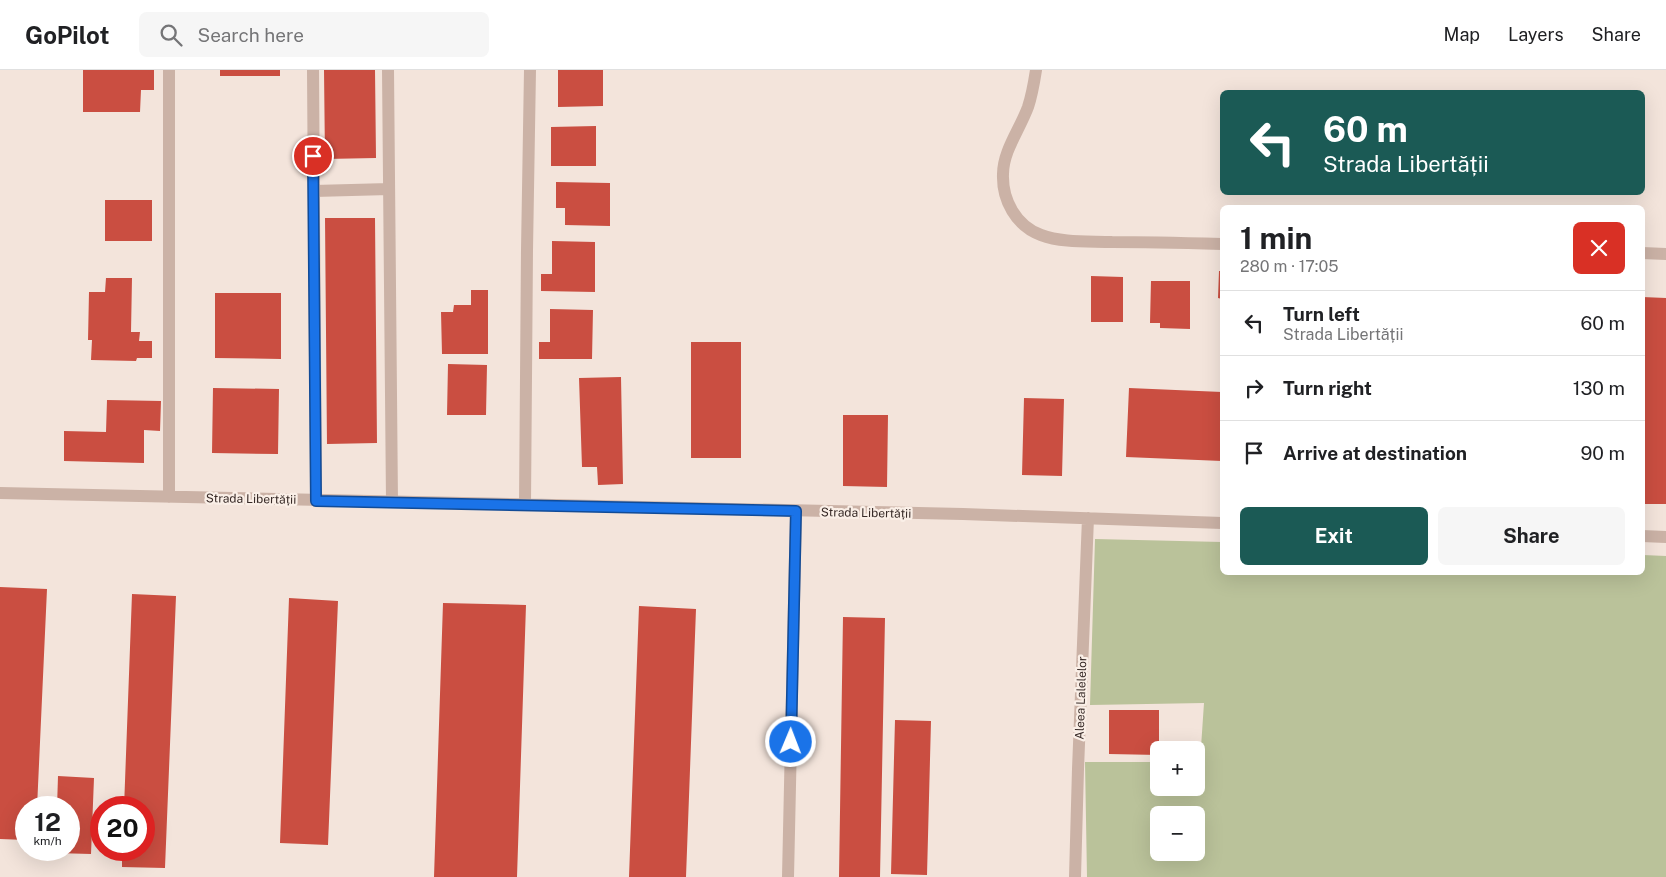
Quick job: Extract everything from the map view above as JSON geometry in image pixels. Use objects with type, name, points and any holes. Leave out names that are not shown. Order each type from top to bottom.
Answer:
[{"type":"street","points":[[168,70],[168,497]]},
{"type":"street","points":[[313,70],[316,501]]},
{"type":"street","points":[[388,70],[392,502]]},
{"type":"street","points":[[525,505],[526,250],[530,70]]},
{"type":"street","points":[[1036,70],[1034,88],[1028,107],[1005,158],[1002,173],[1004,189],[1012,213],[1021,222],[1040,235],[1069,241],[1220,244]]},
{"type":"street","points":[[314,191],[390,189]]},
{"type":"street","points":[[1645,253],[1666,254]]},
{"type":"street","name":"Strada Libertății","points":[[0,493],[1220,522]]},
{"type":"street","points":[[788,877],[796,511]]},
{"type":"street","name":"Aleea Lalelelor","points":[[1075,877],[1088,518]]},
{"type":"street","points":[[1645,536],[1666,537]]},
{"type":"green space","points":[[1095,539],[1220,542],[1220,575],[1645,575],[1645,555],[1666,556],[1666,877],[1087,877],[1085,762],[1150,762],[1150,796],[1205,796],[1205,741],[1201,741],[1204,703],[1090,705]]},
{"type":"building","points":[[83,70],[154,70],[154,90],[141,90],[140,112],[83,112]]},
{"type":"building","points":[[220,70],[280,70],[280,76],[220,76]]},
{"type":"building","points":[[324,70],[375,70],[376,158],[325,159]]},
{"type":"building","points":[[558,70],[603,70],[603,106],[558,107]]},
{"type":"building","points":[[596,126],[596,166],[551,166],[551,127]]},
{"type":"building","points":[[556,182],[610,183],[610,226],[565,225],[565,208],[556,208]]},
{"type":"building","points":[[105,200],[152,200],[152,241],[105,241]]},
{"type":"building","points":[[325,218],[375,218],[377,443],[327,444]]},
{"type":"building","points":[[552,241],[595,242],[595,292],[541,291],[541,274],[552,274]]},
{"type":"building","points":[[1219,271],[1220,271],[1220,298],[1218,298]]},
{"type":"building","points":[[1091,276],[1123,277],[1123,322],[1091,322]]},
{"type":"building","points":[[106,278],[132,278],[131,332],[140,332],[139,341],[152,341],[152,358],[137,358],[136,361],[91,360],[92,340],[88,340],[89,292],[105,292]]},
{"type":"building","points":[[1151,281],[1190,281],[1190,329],[1160,328],[1160,323],[1150,323]]},
{"type":"building","points":[[471,290],[488,290],[488,354],[442,354],[441,312],[453,312],[454,305],[471,305]]},
{"type":"building","points":[[215,293],[281,293],[281,359],[215,358]]},
{"type":"building","points":[[1645,297],[1666,298],[1666,504],[1645,504]]},
{"type":"building","points":[[550,309],[593,310],[592,359],[539,359],[539,342],[550,342]]},
{"type":"building","points":[[691,342],[741,342],[741,458],[691,458]]},
{"type":"building","points":[[448,364],[487,365],[486,415],[447,415]]},
{"type":"building","points":[[621,377],[623,484],[598,485],[597,467],[582,467],[579,378]]},
{"type":"building","points":[[213,388],[279,389],[278,454],[212,453]]},
{"type":"building","points":[[1129,388],[1220,392],[1220,461],[1126,457]]},
{"type":"building","points":[[1024,398],[1064,399],[1062,476],[1022,475]]},
{"type":"building","points":[[107,400],[161,401],[160,431],[144,430],[144,463],[64,461],[64,431],[106,432]]},
{"type":"building","points":[[843,415],[888,415],[887,487],[843,486]]},
{"type":"building","points":[[0,587],[47,589],[38,796],[15,796],[15,840],[0,839]]},
{"type":"building","points":[[132,594],[176,596],[165,868],[122,867],[122,861],[155,861],[155,796],[124,796]]},
{"type":"building","points":[[289,598],[338,601],[328,845],[280,843]]},
{"type":"building","points":[[443,603],[526,605],[517,877],[434,877]]},
{"type":"building","points":[[639,606],[696,609],[686,877],[629,877]]},
{"type":"building","points":[[843,617],[885,618],[880,877],[839,877]]},
{"type":"building","points":[[1109,710],[1159,710],[1159,741],[1150,741],[1150,755],[1109,754]]},
{"type":"building","points":[[895,720],[931,721],[927,875],[891,874]]},
{"type":"building","points":[[58,776],[94,778],[93,796],[90,796],[90,854],[80,854],[80,796],[57,796]]},
{"type":"route","points":[[313,156],[316,501],[796,511],[791,742]]}]
